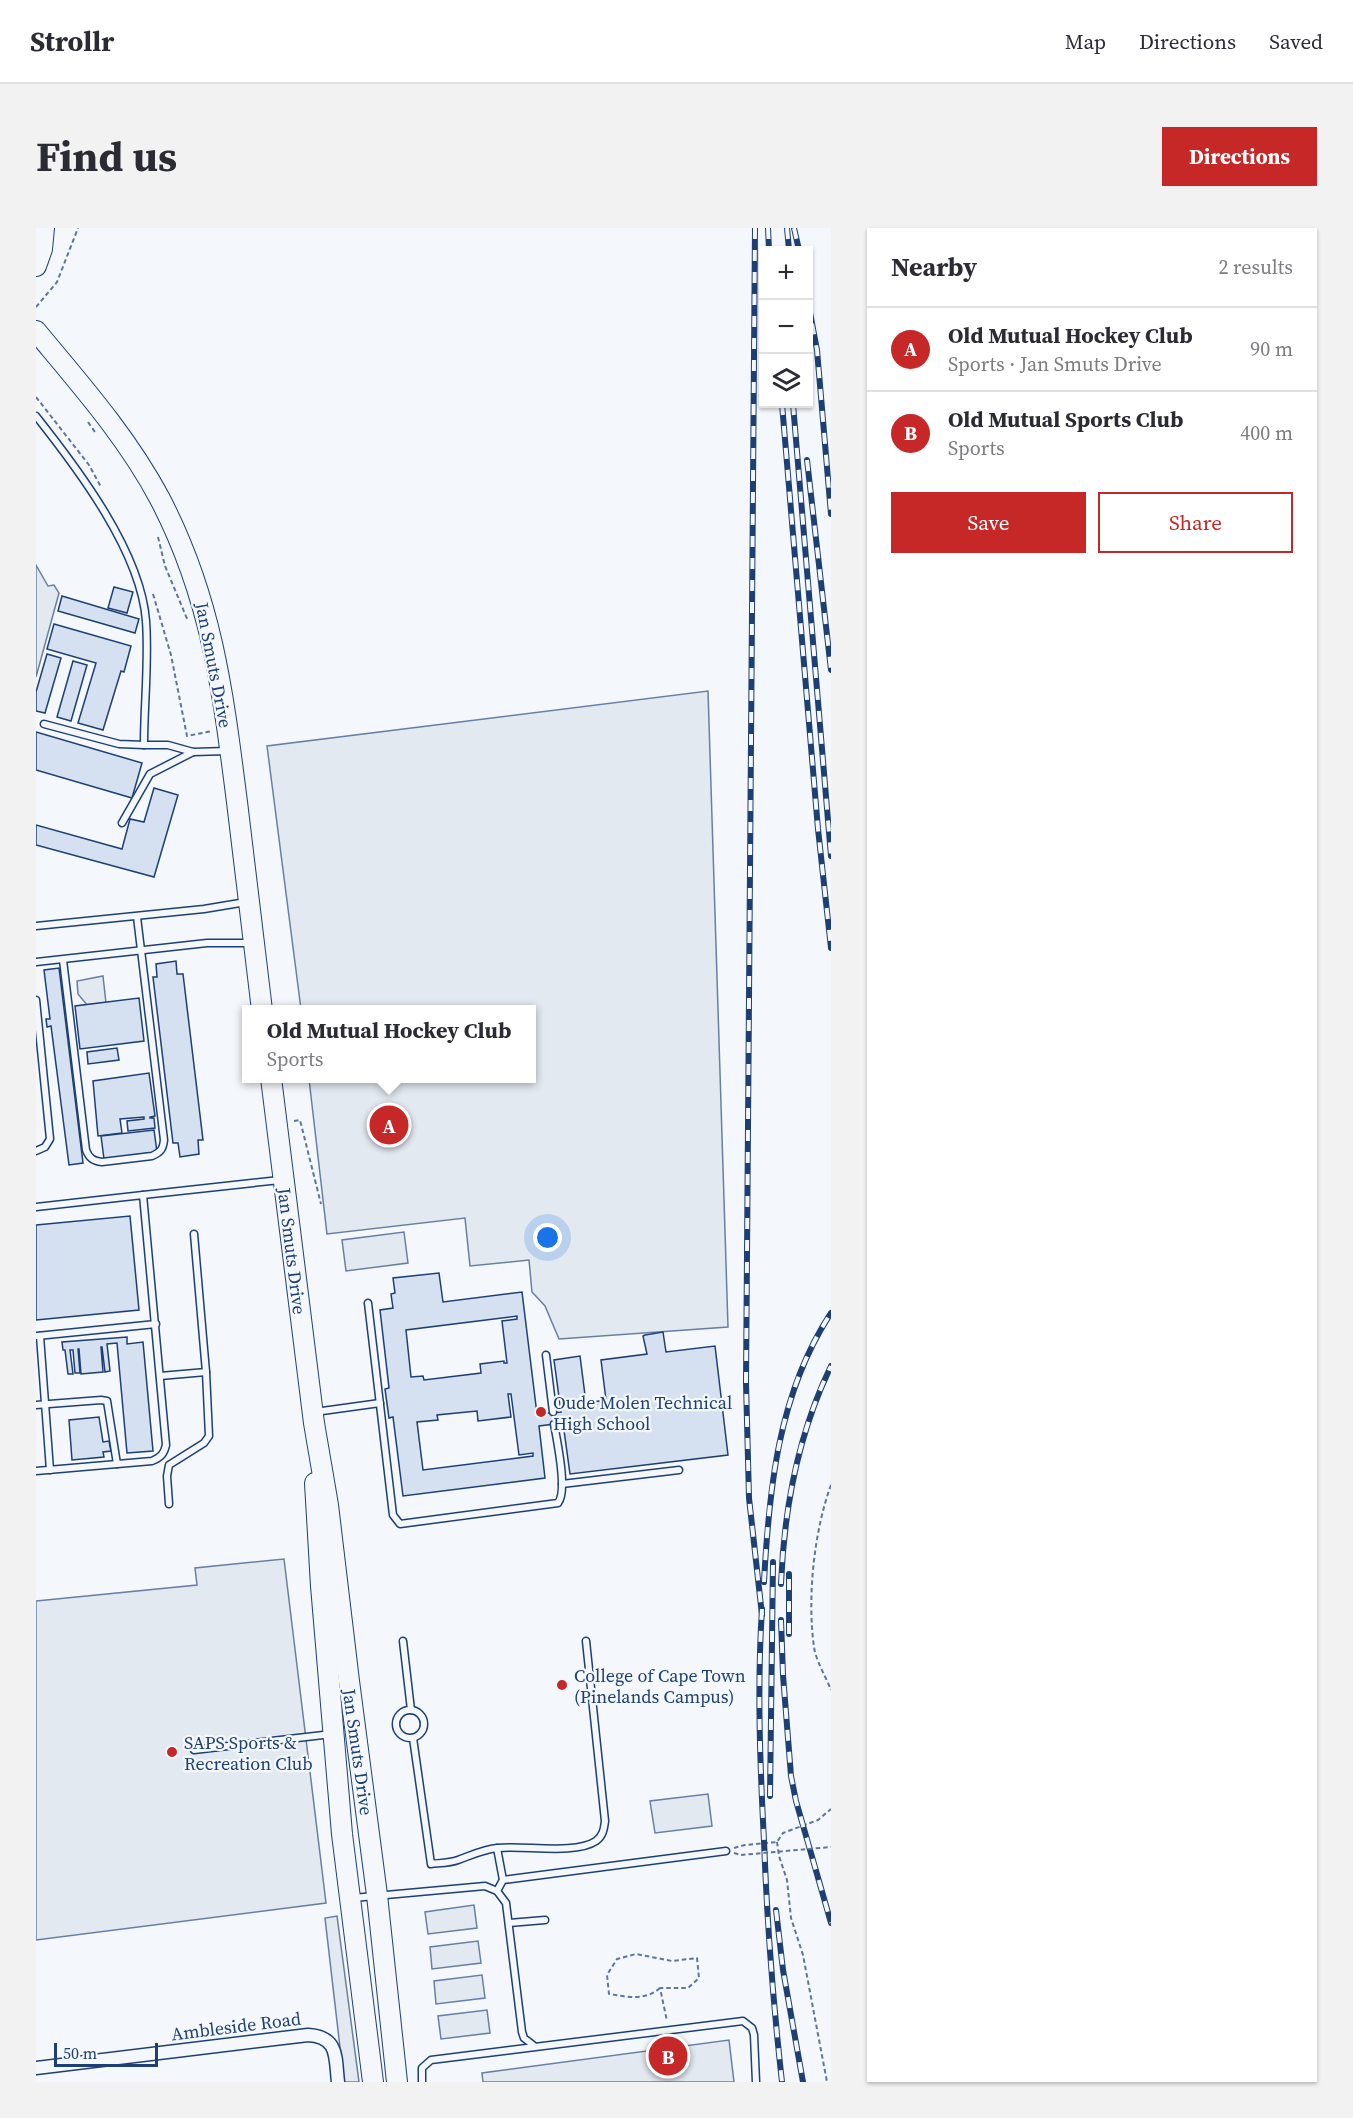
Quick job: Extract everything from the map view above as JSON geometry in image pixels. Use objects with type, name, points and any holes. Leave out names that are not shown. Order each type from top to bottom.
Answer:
[{"type":"main road","points":[[36,266],[42,249],[44,228]]},
{"type":"main road","name":"Jan Smuts Drive","points":[[36,331],[88,392],[127,443],[155,490],[192,572],[210,627],[223,696],[224,751],[249,902],[261,1005]]},
{"type":"main road","name":"Jan Smuts Drive","points":[[272,1083],[313,1417],[328,1505],[377,1895],[397,2082]]},
{"type":"main road","name":"Jan Smuts Drive","points":[[313,1417],[315,1512],[333,1734],[349,1898],[373,2082]]},
{"type":"street","name":"Ambleside Road","points":[[36,2068],[322,2036],[330,2043],[338,2082]]},
{"type":"lane","points":[[36,416],[75,466],[98,502],[132,568],[146,620],[144,745]]},
{"type":"lane","points":[[44,724],[119,744],[168,745],[193,752],[224,751]]},
{"type":"lane","points":[[122,823],[150,774],[193,752]]},
{"type":"lane","points":[[36,926],[137,917],[249,902]]},
{"type":"lane","points":[[63,960],[86,1149],[89,1156],[95,1161],[102,1162],[152,1156],[159,1153],[163,1147],[137,917]]},
{"type":"lane","points":[[36,962],[207,943],[254,944]]},
{"type":"lane","points":[[36,1000],[50,1138],[45,1147],[36,1151]]},
{"type":"lane","points":[[36,1078],[44,1078]]},
{"type":"lane","points":[[36,1207],[284,1180]]},
{"type":"lane","points":[[36,1471],[152,1461],[164,1452],[166,1445],[143,1195]]},
{"type":"lane","points":[[169,1504],[167,1476],[170,1465],[204,1443],[209,1436],[207,1372],[194,1234]]},
{"type":"lane","points":[[368,1303],[393,1515],[400,1524],[554,1505],[561,1499],[562,1484],[554,1424]]},
{"type":"lane","points":[[50,1470],[45,1404],[39,1369],[38,1336],[156,1324]]},
{"type":"lane","points":[[546,1355],[553,1412]]},
{"type":"lane","points":[[160,1376],[207,1372]]},
{"type":"lane","points":[[36,1405],[107,1401],[117,1464]]},
{"type":"lane","points":[[313,1417],[380,1403]]},
{"type":"lane","points":[[562,1484],[679,1470]]},
{"type":"lane","points":[[403,1641],[411,1710]]},
{"type":"lane","points":[[413,1738],[430,1864],[455,1861],[497,1848],[572,1848],[597,1841],[603,1832],[605,1821],[586,1641]]},
{"type":"lane","points":[[411,1710],[423,1719],[424,1727],[420,1734],[413,1738],[405,1737],[398,1732],[396,1725],[397,1717],[403,1711],[411,1710]]},
{"type":"lane","points":[[194,1750],[333,1734]]},
{"type":"lane","points":[[497,1848],[503,1880],[497,1891]]},
{"type":"lane","points":[[503,1880],[726,1851]]},
{"type":"lane","points":[[349,1898],[485,1886],[497,1891],[506,1903],[522,2032],[532,2045]]},
{"type":"lane","points":[[509,1923],[545,1920]]},
{"type":"lane","points":[[422,2082],[422,2068],[431,2060],[532,2045],[545,2046],[736,2021],[748,2023],[752,2028],[756,2082]]},
{"type":"path","points":[[36,307],[57,282],[78,228]]},
{"type":"path","points":[[84,418],[98,436]]},
{"type":"path","points":[[158,534],[165,566],[190,626]]},
{"type":"path","points":[[187,736],[216,731],[224,751]]},
{"type":"path","points":[[287,1122],[300,1120],[321,1204]]},
{"type":"path","points":[[831,1485],[825,1501],[812,1578],[814,1649],[831,1690]]},
{"type":"path","points":[[827,2082],[802,1955],[791,1918],[787,1880],[777,1842],[783,1833],[818,1820],[831,1809]]},
{"type":"path","points":[[726,1851],[745,1845],[777,1842]]},
{"type":"path","points":[[741,1855],[831,1847]]},
{"type":"path","points":[[636,1954],[672,1961],[697,1958],[699,1978],[688,1988],[660,1988],[652,1995],[630,1998],[609,1994],[607,1975],[617,1959],[636,1954]]},
{"type":"path","points":[[660,1988],[668,2030]]},
{"type":"shaded area","points":[[36,565],[48,586],[54,585],[59,593],[36,677]]},
{"type":"shaded area","points":[[708,691],[728,1327],[559,1339],[545,1306],[532,1292],[529,1260],[470,1266],[465,1218],[327,1234],[309,1083],[536,1083],[536,1005],[300,1005],[267,746]]},
{"type":"shaded area","points":[[103,976],[106,1003],[87,1005],[78,994],[77,981]]},
{"type":"shaded area","points":[[404,1232],[408,1263],[346,1271],[342,1240]]},
{"type":"shaded area","name":"SAPS Sports & Recreation Club","points":[[284,1559],[326,1903],[36,1940],[36,1601],[197,1585],[195,1568]]},
{"type":"shaded area","points":[[708,1794],[712,1826],[655,1833],[650,1801]]},
{"type":"shaded area","points":[[474,1905],[477,1928],[428,1934],[425,1912]]},
{"type":"shaded area","points":[[337,1916],[359,2082],[344,2082],[325,1918]]},
{"type":"shaded area","points":[[478,1941],[481,1963],[432,1969],[430,1947]]},
{"type":"shaded area","points":[[482,1975],[485,1998],[436,2004],[434,1981]]},
{"type":"shaded area","points":[[487,2010],[490,2033],[441,2039],[438,2016]]},
{"type":"shaded area","points":[[729,2040],[734,2082],[483,2082],[482,2073]]},
{"type":"building","points":[[114,587],[133,592],[127,613],[108,608]]},
{"type":"building","points":[[62,596],[139,619],[135,633],[58,611]]},
{"type":"building","points":[[54,624],[131,646],[103,730],[78,723],[96,663],[47,649]]},
{"type":"building","points":[[47,654],[61,658],[45,713],[36,711],[36,692]]},
{"type":"building","points":[[73,661],[87,665],[71,721],[57,717]]},
{"type":"building","points":[[36,732],[142,763],[132,798],[36,770]]},
{"type":"building","points":[[154,788],[178,795],[154,877],[36,845],[36,825],[122,849],[130,819],[144,822]]},
{"type":"building","points":[[176,961],[177,974],[183,974],[203,1140],[198,1140],[199,1154],[180,1157],[178,1143],[173,1143],[153,977],[157,977],[156,964]]},
{"type":"building","points":[[59,968],[83,1163],[69,1165],[51,1026],[47,1027],[46,1019],[50,1019],[44,970]]},
{"type":"building","points":[[139,998],[144,1041],[80,1049],[75,1006]]},
{"type":"building","points":[[117,1048],[119,1060],[88,1064],[87,1052]]},
{"type":"building","points":[[149,1073],[155,1116],[150,1118],[154,1118],[155,1128],[128,1131],[127,1121],[144,1119],[144,1117],[120,1119],[122,1133],[98,1136],[93,1081]]},
{"type":"building","points":[[154,1130],[157,1152],[104,1159],[101,1136]]},
{"type":"building","points":[[130,1216],[139,1310],[36,1320],[36,1225]]},
{"type":"building","points":[[439,1273],[443,1302],[522,1292],[537,1414],[561,1412],[554,1360],[580,1356],[586,1403],[606,1400],[601,1360],[647,1354],[643,1336],[645,1335],[663,1332],[666,1352],[715,1346],[728,1455],[570,1474],[563,1423],[539,1426],[545,1478],[403,1496],[393,1417],[389,1418],[385,1389],[389,1388],[380,1310],[393,1308],[391,1294],[395,1293],[393,1278]],"holes":[[[517,1316],[517,1319],[502,1321],[507,1363],[504,1361],[480,1364],[481,1373],[424,1380],[423,1376],[411,1377],[406,1330]],[[508,1394],[511,1394],[519,1455],[533,1453],[533,1456],[423,1470],[417,1422],[438,1420],[437,1415],[477,1411],[478,1421],[511,1417]]]},
{"type":"building","points":[[127,1337],[127,1344],[143,1342],[153,1451],[127,1453],[117,1343],[107,1344],[110,1371],[105,1372],[101,1347],[103,1372],[81,1374],[78,1349],[80,1373],[75,1373],[73,1350],[70,1350],[73,1374],[68,1374],[62,1342]]},
{"type":"building","points":[[99,1417],[103,1442],[109,1441],[111,1451],[103,1452],[104,1457],[72,1460],[69,1420]]},
{"type":"railway","points":[[755,228],[746,1383],[749,1498],[762,1615]]},
{"type":"railway","points":[[768,228],[769,246]]},
{"type":"railway","points":[[787,228],[789,246]]},
{"type":"railway","points":[[794,228],[798,246]]},
{"type":"railway","points":[[813,329],[817,350],[831,514]]},
{"type":"railway","points":[[782,408],[818,829],[831,948]]},
{"type":"railway","points":[[793,408],[831,856]]},
{"type":"railway","points":[[807,460],[831,670]]},
{"type":"railway","points":[[764,1582],[773,1477],[788,1409],[813,1344],[831,1313]]},
{"type":"railway","points":[[781,1584],[789,1500],[801,1445],[831,1366]]},
{"type":"railway","points":[[770,1796],[773,1562]]},
{"type":"railway","points":[[789,1574],[789,1634]]},
{"type":"railway","points":[[762,1609],[759,1696],[761,1783],[773,1992],[782,2082]]},
{"type":"railway","points":[[781,1620],[791,1776],[831,1923]]},
{"type":"railway","points":[[776,1910],[783,1970],[803,2082]]},
{"type":"place","name":"Old Mutual Hockey Club","points":[[389,1125]]},
{"type":"place","name":"Oude Molen Technical High School","points":[[541,1412]]},
{"type":"place","name":"College of Cape Town (Pinelands Campus)","points":[[562,1685]]},
{"type":"place","name":"SAPS Sports & Recreation Club","points":[[172,1752]]},
{"type":"place","name":"Old Mutual Sports Club","points":[[668,2056]]}]
